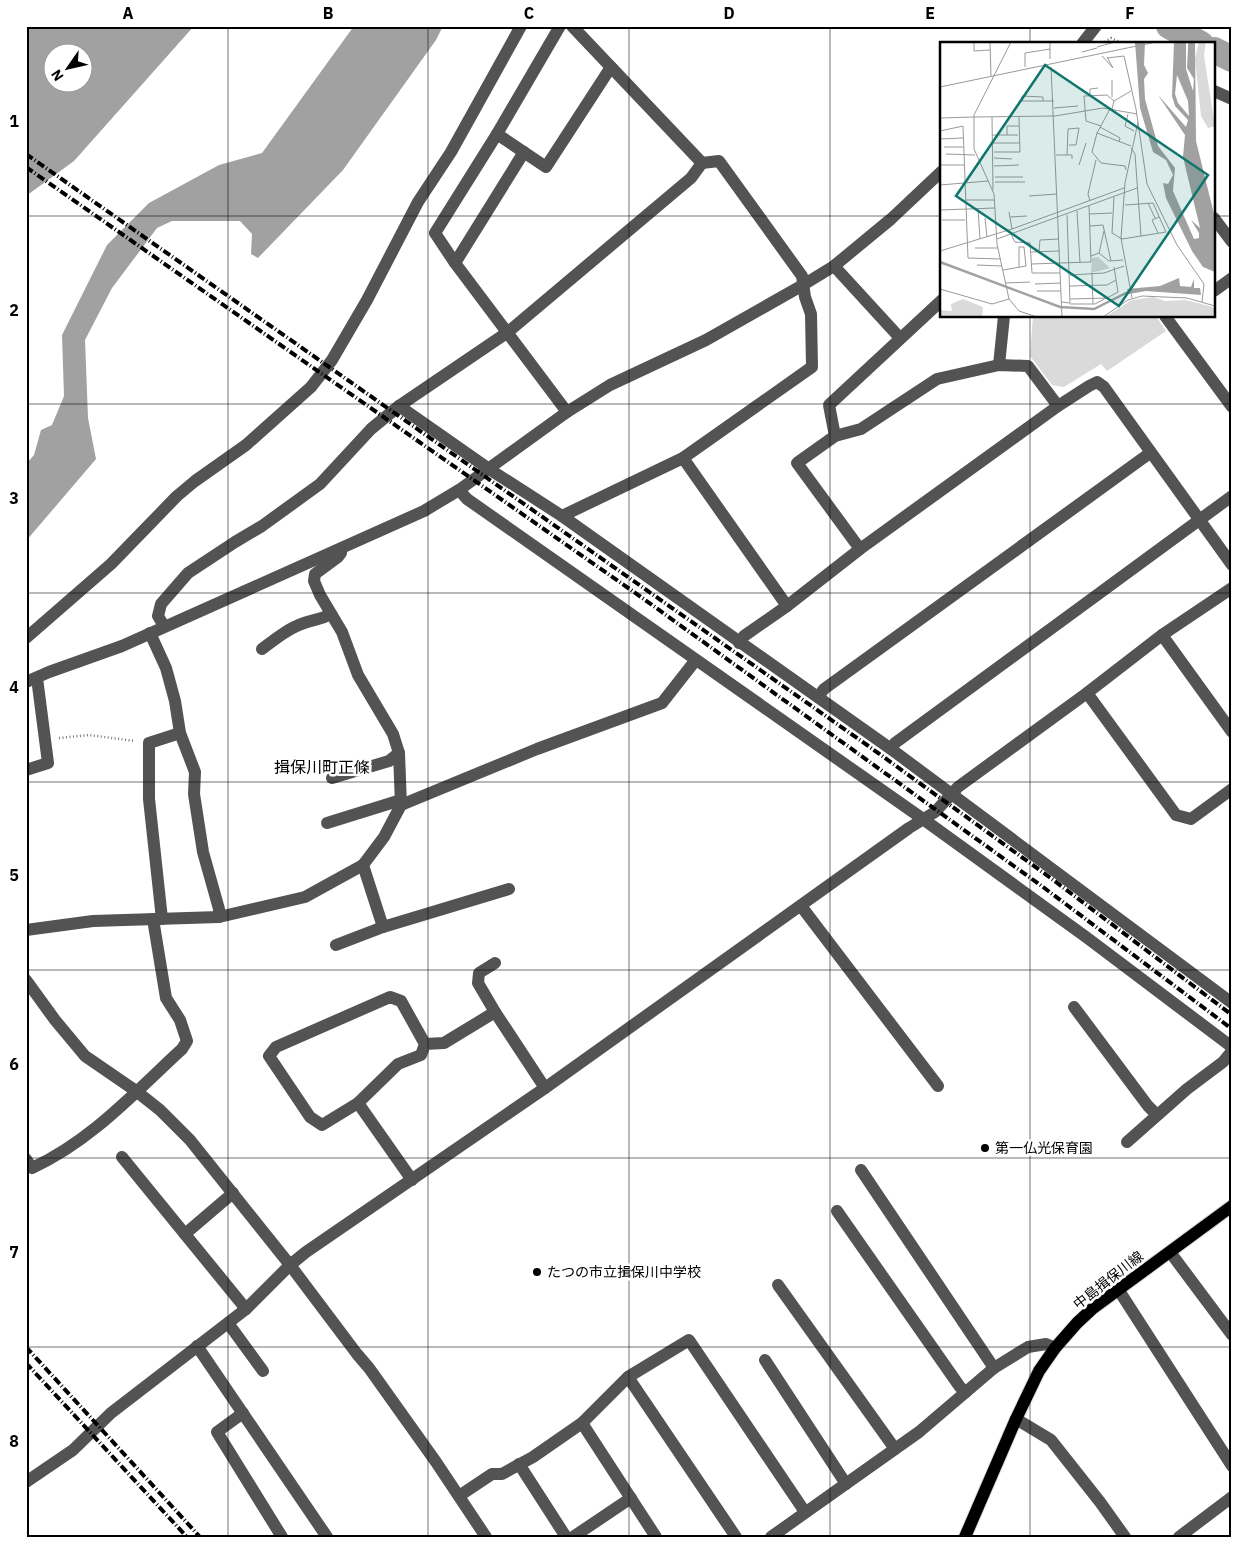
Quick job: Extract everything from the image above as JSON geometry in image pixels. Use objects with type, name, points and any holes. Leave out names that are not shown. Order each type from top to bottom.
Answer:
[{"type":"main road","name":"中島揖保川線","points":[[965,1537],[1016,1419],[1039,1371],[1055,1348],[1087,1313],[1232,1206]]},
{"type":"street","points":[[26,638],[111,564],[177,496],[246,445],[311,387],[337,351],[367,300],[418,202],[451,152],[521,26]]},
{"type":"street","points":[[560,26],[497,134],[435,234],[567,412]]},
{"type":"street","points":[[562,516],[683,458],[812,367],[811,314],[805,298],[802,276],[719,161],[702,162],[572,26]]},
{"type":"street","points":[[1084,42],[1096,26]]},
{"type":"street","points":[[497,134],[546,167],[610,67]]},
{"type":"street","points":[[1216,92],[1232,99]]},
{"type":"street","points":[[455,263],[524,152]]},
{"type":"street","points":[[164,626],[158,616],[161,604],[188,573],[262,526],[320,484],[371,429],[400,406],[508,332],[691,178],[702,162]]},
{"type":"street","points":[[26,770],[48,763],[45,740],[31,680],[122,646],[424,511],[460,490],[567,412],[610,385],[706,340],[803,286],[834,266],[891,219],[940,174]]},
{"type":"street","points":[[1216,221],[1232,242]]},
{"type":"street","points":[[834,266],[900,338]]},
{"type":"street","points":[[1216,290],[1232,278]]},
{"type":"street","points":[[835,436],[829,405],[940,302]]},
{"type":"street","points":[[999,365],[1004,318]]},
{"type":"street","points":[[1170,318],[1232,407]]},
{"type":"street","points":[[860,549],[797,463],[835,436],[862,428],[937,379],[999,365],[1028,366],[1058,406]]},
{"type":"street","points":[[739,643],[744,636],[787,606],[860,549],[1058,406],[1097,382],[1104,387],[1232,565]]},
{"type":"street","points":[[400,406],[489,469],[562,516],[891,749],[1232,1003]]},
{"type":"street","points":[[818,698],[824,689],[1150,453]]},
{"type":"street","points":[[683,458],[787,606]]},
{"type":"street","points":[[460,490],[467,499],[695,661],[923,819],[1086,937],[1232,1049],[1223,1062],[1157,1115],[1127,1142]]},
{"type":"street","points":[[891,749],[895,743],[1232,496]]},
{"type":"street","points":[[26,930],[93,922],[219,917],[305,897],[363,865],[384,836],[401,802],[399,753],[393,734],[358,675],[342,632],[314,581],[315,574],[338,557],[346,547]]},
{"type":"street","points":[[26,1482],[74,1450],[111,1413],[246,1309],[290,1265],[306,1252],[545,1088],[935,812],[952,794],[1162,635],[1232,588]]},
{"type":"street","points":[[262,649],[275,639],[304,623],[320,620],[331,614]]},
{"type":"street","points":[[150,633],[168,677],[175,702],[180,733],[195,772],[194,794],[203,852],[219,909],[219,917]]},
{"type":"street","points":[[1162,635],[1232,732]]},
{"type":"street","points":[[327,823],[401,802],[662,703],[695,661]]},
{"type":"street","points":[[1087,693],[1176,815],[1191,818],[1232,789]]},
{"type":"street","points":[[26,1159],[32,1168],[53,1158],[101,1125],[182,1049],[187,1041],[180,1020],[166,998],[149,799],[149,743],[180,733]]},
{"type":"street","points":[[332,778],[389,761],[399,753]]},
{"type":"street","points":[[363,865],[383,927]]},
{"type":"street","points":[[336,945],[383,927],[509,889]]},
{"type":"street","points":[[801,906],[938,1086]]},
{"type":"street","points":[[496,963],[479,973],[478,983],[545,1088]]},
{"type":"street","points":[[26,980],[85,1056],[160,1110],[190,1140],[369,1368],[486,1537]]},
{"type":"street","points":[[390,997],[401,1001],[425,1044],[421,1055],[398,1064],[358,1104],[322,1125],[310,1117],[269,1056],[276,1046],[390,997]]},
{"type":"street","points":[[1074,1007],[1148,1106],[1157,1115]]},
{"type":"street","points":[[425,1044],[444,1043],[495,1012]]},
{"type":"street","points":[[358,1104],[412,1180]]},
{"type":"street","points":[[122,1157],[246,1309]]},
{"type":"street","points":[[860,1170],[994,1368]]},
{"type":"street","points":[[185,1234],[233,1193]]},
{"type":"street","points":[[837,1211],[960,1387],[966,1392]]},
{"type":"street","points":[[1170,1252],[1232,1335]]},
{"type":"street","points":[[778,1285],[895,1449]]},
{"type":"street","points":[[1118,1289],[1232,1466]]},
{"type":"street","points":[[228,1323],[263,1371]]},
{"type":"street","points":[[459,1496],[492,1474],[502,1474],[519,1464],[582,1423],[628,1377],[690,1340],[805,1512]]},
{"type":"street","points":[[771,1537],[919,1432],[994,1368],[1028,1347],[1046,1344],[1055,1348]]},
{"type":"street","points":[[197,1346],[327,1537]]},
{"type":"street","points":[[764,1360],[846,1484]]},
{"type":"street","points":[[628,1377],[736,1537]]},
{"type":"street","points":[[243,1413],[217,1432],[282,1537]]},
{"type":"street","points":[[1016,1419],[1051,1440],[1125,1537]]},
{"type":"street","points":[[582,1423],[656,1537]]},
{"type":"street","points":[[519,1464],[566,1537]]},
{"type":"street","points":[[1179,1537],[1232,1496]]},
{"type":"street","points":[[573,1537],[631,1498]]},
{"type":"path","points":[[1105,42],[1111,38],[1119,42]]},
{"type":"path","points":[[45,740],[89,735],[149,743]]},
{"type":"shaded area","points":[[26,26],[194,26],[74,161],[26,196]]},
{"type":"shaded area","points":[[354,26],[443,26],[436,40],[343,170],[258,258],[251,254],[252,234],[240,221],[172,221],[157,228],[112,288],[85,340],[88,418],[96,459],[26,541],[26,464],[34,455],[41,430],[52,425],[64,396],[62,335],[107,245],[149,203],[219,165],[262,153]]},
{"type":"shaded area","points":[[1033,318],[1157,318],[1166,331],[1107,371],[1101,364],[1064,387],[1052,385],[1030,356]]},
{"type":"waterway","points":[[1169,26],[1197,42]]},
{"type":"waterway","points":[[1216,51],[1232,59]]},
{"type":"railway","points":[[26,154],[867,745],[1052,879],[1232,1015]]},
{"type":"railway","points":[[26,167],[641,597],[1043,887],[1232,1029]]},
{"type":"railway","points":[[26,1347],[200,1537]]},
{"type":"railway","points":[[26,1363],[187,1537]]},
{"type":"place","name":"第一仏光保育園","points":[[985,1148]]},
{"type":"place","name":"たつの市立揖保川中学校","points":[[537,1272]]},
{"type":"district","name":"揖保川町正條","points":[[322,767]]}]
